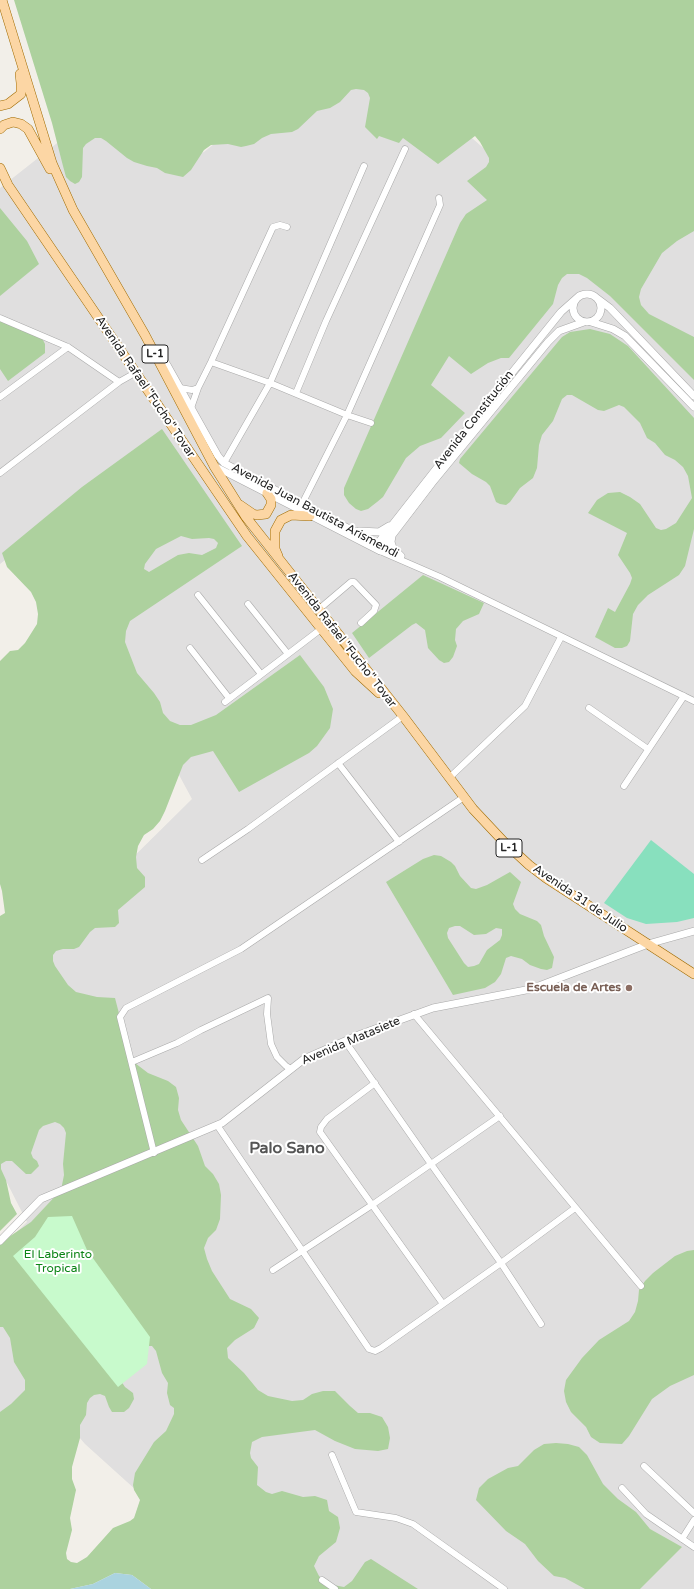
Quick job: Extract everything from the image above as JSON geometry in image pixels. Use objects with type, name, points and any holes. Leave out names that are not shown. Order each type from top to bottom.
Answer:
[{"type":"main road","name":"Avenida Rafael \"Fucho\" Tovar","points":[[2,0],[52,163],[73,210],[147,339],[214,466],[234,500],[281,563],[403,716]]},
{"type":"main road","name":"L-1","points":[[0,106],[8,104],[21,94],[21,83],[14,41]]},
{"type":"main road","name":"L-1","points":[[0,128],[13,122],[21,124],[28,129],[73,210]]},
{"type":"main road","name":"L-1","points":[[0,162],[8,185]]},
{"type":"main road","name":"Avenida Rafael \"Fucho\" Tovar","points":[[0,168],[8,185],[247,536],[355,671],[403,716]]},
{"type":"main road","points":[[188,450],[214,466]]},
{"type":"main road","name":"L-1","points":[[234,500],[253,514],[262,515],[269,511],[271,505],[271,499],[267,493]]},
{"type":"main road","points":[[281,563],[275,549],[275,531],[281,520],[291,515],[310,516]]},
{"type":"main road","name":"Avenida 31 de Julio","points":[[403,716],[464,798],[491,829],[529,865],[567,892],[694,974]]},
{"type":"street","points":[[296,393],[326,321],[405,149]]},
{"type":"street","points":[[224,463],[270,383],[364,166]]},
{"type":"street","name":"L-1","points":[[0,175],[8,185]]},
{"type":"street","points":[[302,504],[347,415],[440,205],[439,198]]},
{"type":"street","points":[[191,408],[198,388],[273,227],[280,225],[287,226]]},
{"type":"street","points":[[694,396],[610,308],[589,294],[579,296],[573,305],[575,316],[587,322],[613,329],[625,336],[694,407]]},
{"type":"street","name":"Avenida Constitución","points":[[379,547],[394,522],[532,348],[561,312],[579,296]]},
{"type":"street","points":[[587,322],[599,315],[601,310],[601,305],[594,296]]},
{"type":"street","points":[[0,318],[68,347],[119,382]]},
{"type":"street","name":"Avenida Constitución","points":[[379,547],[392,534],[548,342],[559,331],[587,322]]},
{"type":"street","name":"Avenida Juan Bautista Arismendi","points":[[147,339],[167,365],[218,456],[224,463],[354,531],[379,547],[694,701]]},
{"type":"street","points":[[0,397],[68,347]]},
{"type":"street","points":[[211,362],[270,383],[347,415],[371,423]]},
{"type":"street","points":[[0,472],[119,382],[135,373]]},
{"type":"street","points":[[180,388],[192,390],[198,388]]},
{"type":"street","name":"Avenida Juan Bautista Arismendi","points":[[214,466],[310,516],[401,556],[429,572]]},
{"type":"street","name":"L-1","points":[[354,531],[378,532],[394,522]]},
{"type":"street","name":"L-1","points":[[392,534],[391,542],[393,548],[401,556]]},
{"type":"street","points":[[318,610],[351,582],[354,582],[376,605],[374,611],[361,623]]},
{"type":"street","points":[[198,595],[261,674]]},
{"type":"street","points":[[248,604],[288,654]]},
{"type":"street","points":[[190,648],[227,700],[321,629]]},
{"type":"street","points":[[449,778],[525,706],[561,637]]},
{"type":"street","points":[[624,786],[684,696]]},
{"type":"street","points":[[589,708],[648,750]]},
{"type":"street","points":[[202,860],[248,829],[403,716]]},
{"type":"street","points":[[338,763],[399,842]]},
{"type":"street","points":[[154,1153],[120,1017],[126,1008],[241,949],[464,798]]},
{"type":"street","name":"Avenida Matasiete","points":[[0,1241],[41,1199],[154,1153],[222,1123],[304,1059],[414,1014],[433,1008],[531,990],[648,944],[694,931]]},
{"type":"street","points":[[132,1062],[177,1043],[268,998],[267,1014],[271,1044],[277,1057],[291,1069]]},
{"type":"street","points":[[414,1014],[641,1286]]},
{"type":"street","points":[[346,1041],[430,1164],[501,1263],[541,1324]]},
{"type":"street","points":[[375,1084],[327,1118],[321,1127],[320,1132],[443,1304]]},
{"type":"street","points":[[273,1270],[372,1205],[500,1116]]},
{"type":"street","points":[[217,1125],[369,1349],[375,1350],[381,1348],[501,1263],[575,1208]]},
{"type":"street","points":[[332,1455],[356,1512],[396,1518],[413,1524],[504,1589]]},
{"type":"street","points":[[644,1466],[694,1513]]},
{"type":"street","points":[[622,1488],[646,1514],[694,1547]]},
{"type":"street","points":[[682,1539],[694,1520]]},
{"type":"street","points":[[322,1580],[336,1589]]},
{"type":"shaded area","points":[[336,75],[433,104],[600,250],[694,219],[694,1589],[313,1589],[157,1509],[85,1444],[47,1399],[0,1439],[0,1249],[27,1222],[0,1169],[25,980],[108,882],[192,799],[104,636],[27,543],[0,564],[0,188],[75,129],[175,163],[204,152],[239,124]]},
{"type":"green space","points":[[14,0],[694,0],[694,231],[677,241],[662,253],[641,289],[639,297],[641,305],[649,314],[694,337],[694,380],[610,296],[587,278],[579,274],[567,274],[562,278],[558,285],[553,304],[509,358],[501,358],[488,363],[471,374],[449,356],[431,385],[465,413],[441,438],[420,446],[406,458],[383,497],[368,509],[361,511],[356,509],[349,503],[344,495],[344,488],[460,223],[466,214],[487,200],[467,181],[486,167],[489,162],[489,158],[480,142],[475,136],[438,164],[403,138],[399,143],[379,136],[377,139],[365,127],[370,98],[368,93],[364,90],[356,89],[351,90],[340,102],[330,108],[317,111],[298,129],[292,132],[271,134],[254,144],[241,147],[228,144],[211,145],[204,150],[191,170],[183,177],[165,173],[157,168],[134,162],[106,141],[101,138],[95,138],[83,148],[82,177],[79,182],[75,184],[66,177],[52,123]]},
{"type":"green space","points":[[0,208],[27,241],[39,264],[0,296]]},
{"type":"green space","points":[[0,321],[42,338],[45,344],[45,353],[8,381],[0,369]]},
{"type":"green space","points":[[590,329],[610,334],[628,346],[694,418],[694,529],[685,566],[679,575],[648,595],[638,605],[633,614],[630,641],[627,646],[622,648],[615,648],[595,637],[608,608],[615,612],[632,578],[618,555],[627,533],[588,513],[597,500],[608,493],[620,492],[640,504],[656,528],[661,530],[666,529],[676,523],[692,498],[688,476],[683,467],[675,460],[665,455],[655,443],[647,438],[640,423],[624,407],[619,405],[604,411],[598,410],[572,395],[567,395],[562,399],[553,421],[542,435],[539,445],[537,468],[533,478],[520,488],[506,505],[496,502],[490,486],[459,463],[460,459],[562,337],[570,332]]},
{"type":"green space","points":[[162,429],[242,546],[130,621],[126,631],[125,642],[137,673],[154,693],[160,702],[163,713],[170,721],[180,725],[191,725],[216,715],[300,655],[324,687],[333,709],[330,728],[317,746],[309,753],[239,792],[213,751],[191,757],[183,765],[160,821],[153,829],[144,835],[138,846],[136,857],[137,868],[145,877],[145,887],[118,910],[119,923],[115,927],[95,928],[90,932],[79,947],[56,951],[53,955],[53,961],[68,985],[76,992],[97,997],[115,998],[131,1060],[148,1073],[168,1081],[176,1087],[179,1098],[178,1110],[181,1120],[198,1146],[205,1166],[213,1174],[219,1184],[221,1195],[220,1219],[216,1230],[208,1238],[204,1248],[207,1259],[212,1271],[230,1299],[251,1309],[259,1318],[254,1328],[235,1340],[227,1348],[228,1358],[244,1373],[258,1390],[268,1396],[292,1401],[303,1400],[312,1394],[323,1391],[335,1391],[358,1413],[370,1413],[382,1417],[388,1427],[390,1438],[388,1449],[378,1451],[355,1449],[335,1441],[315,1430],[262,1437],[252,1442],[250,1453],[251,1458],[258,1467],[257,1485],[266,1492],[272,1494],[282,1491],[303,1497],[315,1496],[327,1500],[329,1511],[338,1517],[340,1528],[336,1542],[319,1556],[314,1566],[319,1576],[328,1584],[344,1587],[352,1581],[365,1562],[371,1559],[418,1589],[151,1589],[132,1575],[115,1573],[93,1584],[70,1589],[0,1589],[0,1412],[11,1404],[25,1390],[25,1380],[14,1362],[10,1338],[3,1327],[0,1327],[0,1243],[31,1222],[61,1190],[64,1175],[63,1164],[66,1133],[60,1124],[55,1122],[43,1126],[39,1130],[31,1153],[39,1166],[31,1174],[26,1174],[12,1161],[6,1161],[1,1164],[1,1169],[6,1180],[11,1203],[17,1214],[0,1231],[0,916],[5,913],[0,884],[0,661],[10,651],[18,650],[25,643],[37,624],[38,614],[36,602],[31,592],[7,567],[2,553],[82,487]],"holes":[[[181,536],[192,539],[209,538],[214,539],[218,543],[216,548],[202,555],[189,553],[178,555],[149,572],[144,569],[145,564],[156,549]],[[147,1346],[152,1346],[156,1351],[162,1373],[168,1383],[167,1393],[170,1405],[174,1408],[174,1414],[166,1431],[154,1442],[135,1473],[133,1485],[134,1490],[140,1500],[134,1518],[113,1528],[87,1557],[77,1563],[71,1562],[67,1559],[66,1553],[72,1530],[70,1518],[76,1490],[72,1479],[72,1467],[80,1438],[80,1425],[86,1415],[87,1403],[94,1395],[100,1394],[105,1396],[112,1412],[124,1412],[129,1408],[134,1399],[133,1393],[125,1387],[119,1378]]]},
{"type":"green space","points":[[423,575],[484,603],[479,614],[463,621],[456,629],[455,640],[457,646],[453,657],[449,662],[444,663],[439,660],[428,648],[425,630],[416,623],[369,658],[352,633]]},
{"type":"green space","points":[[651,840],[694,874],[694,918],[677,922],[646,924],[627,918],[604,903]]},
{"type":"green space","points":[[434,855],[441,856],[455,866],[460,876],[471,888],[476,889],[487,885],[510,872],[521,882],[513,904],[515,909],[520,914],[537,921],[541,925],[544,936],[554,957],[552,968],[547,970],[541,969],[530,965],[522,959],[511,956],[506,958],[501,974],[495,982],[485,988],[453,995],[386,882],[423,859]],"holes":[[[460,926],[474,935],[486,934],[496,928],[502,929],[502,935],[500,940],[487,950],[479,964],[468,967],[448,938],[447,933],[449,928]]]},
{"type":"green space","name":"El Laberinto Tropical","points":[[72,1216],[87,1250],[150,1337],[147,1364],[118,1387],[13,1256],[35,1237],[48,1217]]},
{"type":"green space","points":[[694,1250],[694,1375],[670,1386],[652,1399],[629,1436],[622,1444],[600,1443],[591,1437],[586,1427],[571,1412],[566,1402],[564,1391],[566,1380],[582,1358],[599,1340],[629,1321],[635,1312],[639,1290],[645,1281],[675,1256]]},
{"type":"green space","points":[[556,1443],[579,1447],[587,1455],[603,1484],[618,1499],[636,1512],[650,1529],[682,1547],[640,1589],[585,1589],[565,1578],[554,1576],[538,1561],[525,1544],[506,1531],[476,1500],[479,1488],[488,1479],[508,1468],[518,1466],[534,1450],[544,1444]]},
{"type":"water","points":[[115,1573],[132,1575],[151,1589],[70,1589],[93,1584]]},
{"type":"place","name":"Escuela de Artes","points":[[629,988]]},
{"type":"district","name":"Palo Sano","points":[[287,1149]]}]
